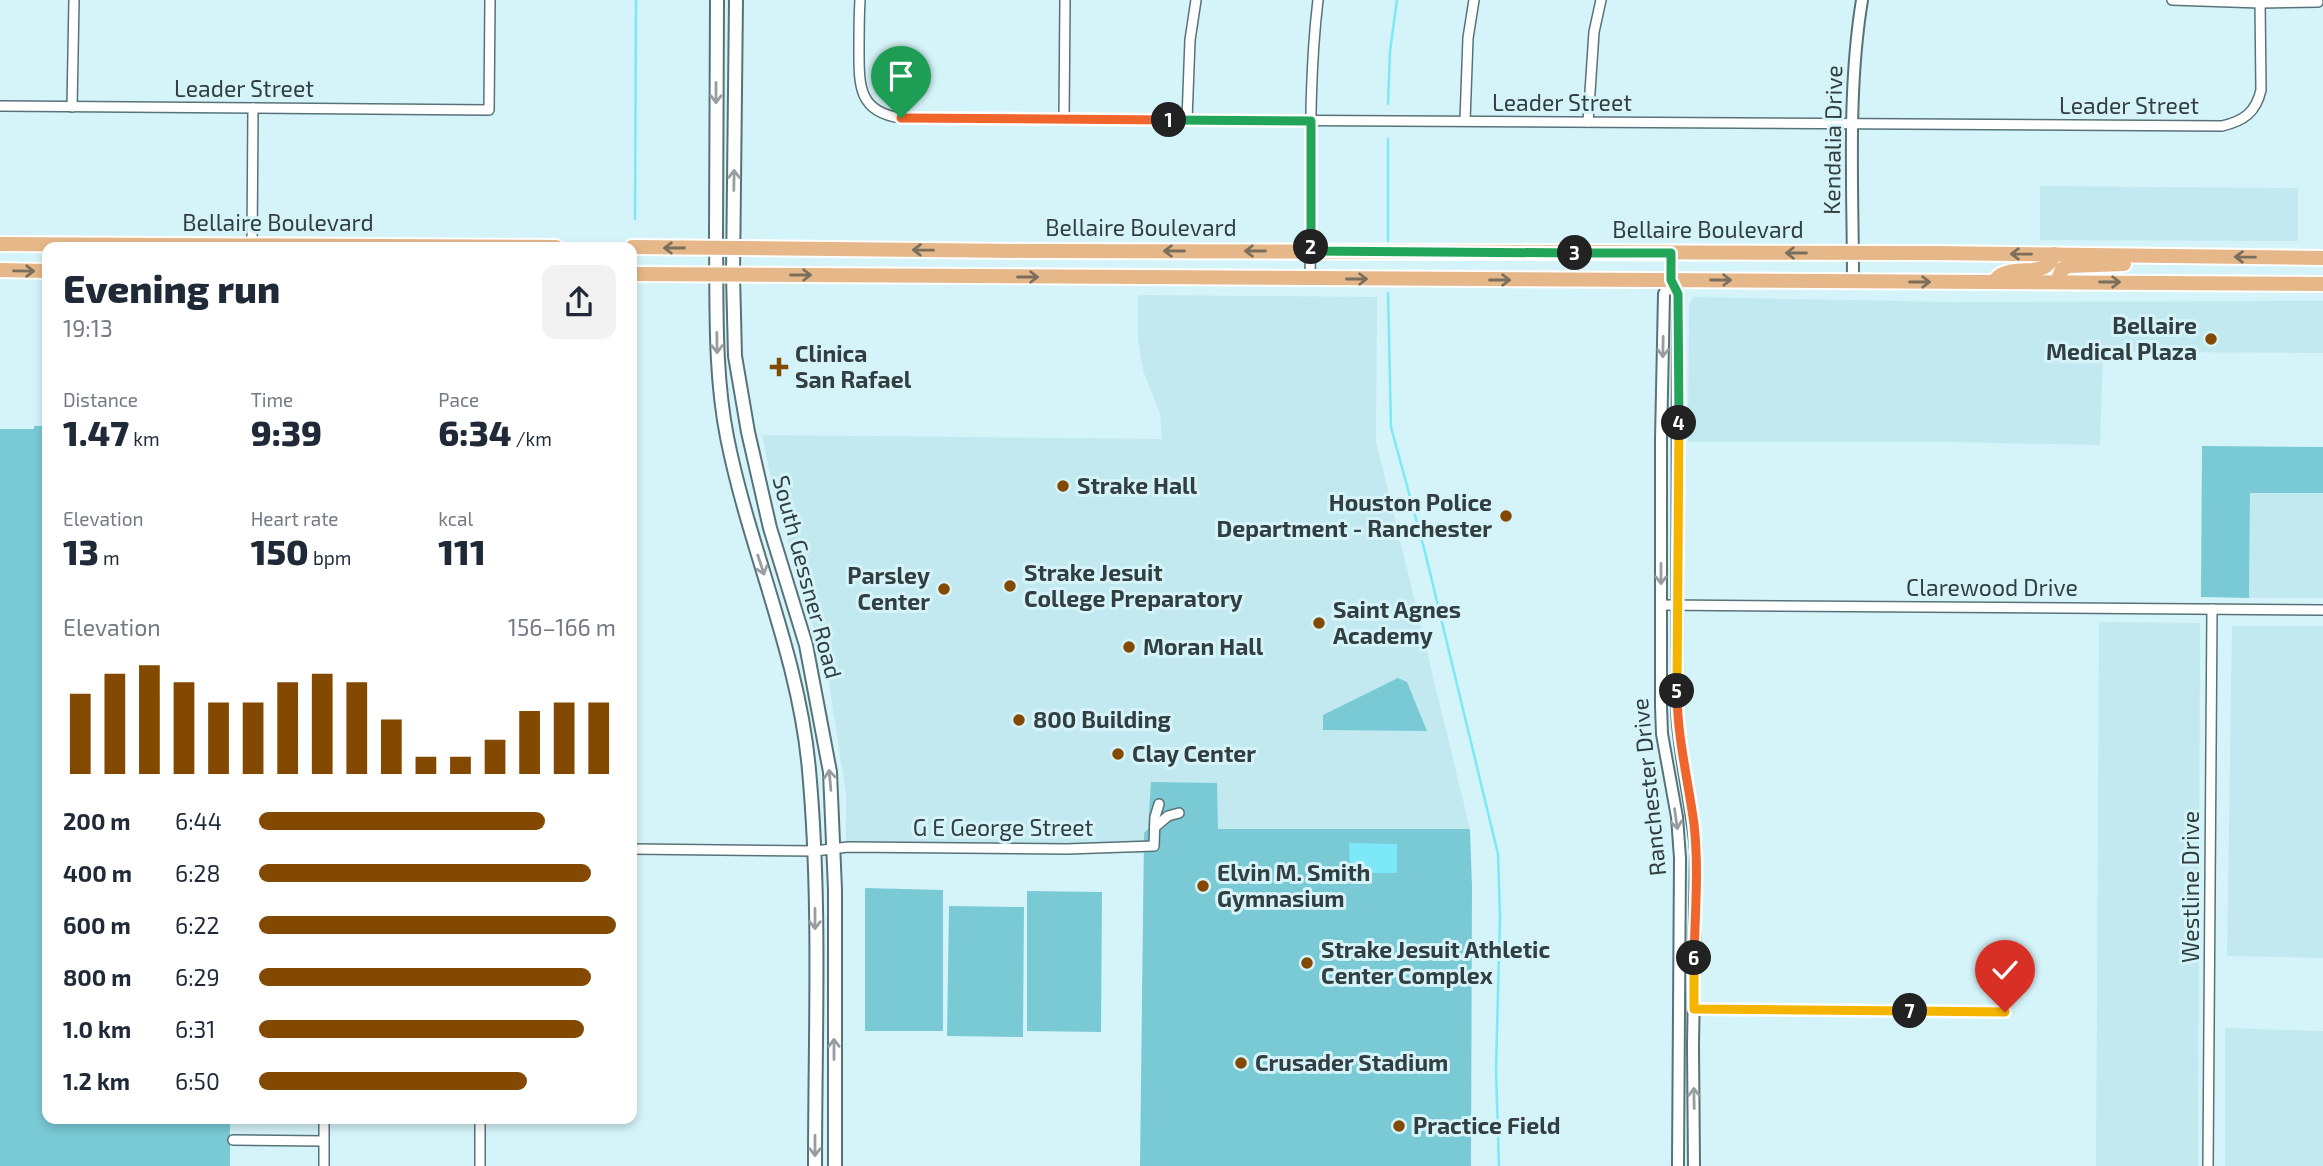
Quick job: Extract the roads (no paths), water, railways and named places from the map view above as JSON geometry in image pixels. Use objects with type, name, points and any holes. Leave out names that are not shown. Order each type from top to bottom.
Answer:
[{"type":"main road","name":"South Gessner Road","points":[[717,0],[717,359],[727,436],[747,524],[783,636],[800,709],[809,768],[815,850],[816,1166]]},
{"type":"main road","name":"South Gessner Road","points":[[736,0],[733,248],[735,356],[748,432],[770,528],[806,645],[830,772],[835,988],[835,1166]]},
{"type":"main road","points":[[716,67],[736,66]]},
{"type":"main road","name":"Bellaire Boulevard","points":[[0,244],[42,245]]},
{"type":"main road","name":"Bellaire Boulevard","points":[[637,247],[977,251],[2054,254],[2318,258]]},
{"type":"main road","points":[[977,251],[977,276]]},
{"type":"main road","points":[[1149,251],[1149,277]]},
{"type":"main road","points":[[1993,282],[2004,273],[2042,269],[2052,262],[2054,254]]},
{"type":"main road","points":[[2057,282],[2062,269],[2068,266],[2121,265],[2163,256]]},
{"type":"main road","points":[[637,274],[2318,284],[2318,258]]},
{"type":"main road","points":[[0,270],[42,271]]},
{"type":"main road","points":[[727,436],[748,432]]},
{"type":"main road","points":[[816,988],[835,988]]},
{"type":"main road","points":[[815,1108],[835,1108]]},
{"type":"street","points":[[72,107],[74,0]]},
{"type":"street","name":"Leader Street","points":[[0,106],[489,110],[490,0]]},
{"type":"street","name":"Leader Street","points":[[859,0],[859,86],[871,106],[883,114],[901,118],[2222,126],[2239,122],[2258,102],[2260,1]]},
{"type":"street","points":[[1064,119],[1066,0]]},
{"type":"street","points":[[1187,120],[1190,40],[1196,0]]},
{"type":"street","points":[[1310,278],[1311,121],[1314,32],[1318,0]]},
{"type":"street","points":[[1465,121],[1468,38],[1474,0]]},
{"type":"street","points":[[1588,122],[1594,32],[1601,0]]},
{"type":"street","name":"Kendalia Drive","points":[[1853,281],[1856,43],[1862,0]]},
{"type":"street","points":[[2172,0],[2318,2]]},
{"type":"street","points":[[253,108],[253,242]]},
{"type":"street","name":"Ranchester Drive","points":[[1671,253],[1671,280],[1678,294],[1678,731],[1694,825],[1694,1166]]},
{"type":"street","name":"Ranchester Drive","points":[[1671,280],[1664,294],[1662,370],[1662,734],[1678,827],[1678,1166]]},
{"type":"street","points":[[1662,370],[1678,371]]},
{"type":"street","points":[[1661,440],[1679,440]]},
{"type":"street","name":"Clarewood Drive","points":[[1661,605],[2323,610]]},
{"type":"street","name":"Westline Drive","points":[[2208,1166],[2212,609]]},
{"type":"street","points":[[1662,734],[1678,731]]},
{"type":"street","name":"G E George Street","points":[[833,848],[1154,846],[1155,817],[1159,804]]},
{"type":"street","name":"G E George Street","points":[[1155,827],[1168,816],[1179,813]]},
{"type":"street","points":[[637,849],[833,848]]},
{"type":"street","points":[[1680,888],[1695,888]]},
{"type":"street","points":[[1694,1009],[2005,1012]]},
{"type":"street","points":[[1679,1046],[1693,1046]]},
{"type":"street","points":[[324,1124],[324,1166]]},
{"type":"street","points":[[480,1124],[480,1166]]},
{"type":"street","points":[[233,1140],[323,1141]]},
{"type":"waterway","points":[[635,219],[636,0]]},
{"type":"waterway","points":[[1388,104],[1390,51],[1397,0]]},
{"type":"waterway","points":[[1388,139],[1388,241]]},
{"type":"waterway","points":[[1388,293],[1391,427],[1425,552],[1498,854],[1500,916],[1496,1070],[1499,1166]]},
{"type":"place","name":"Bellaire Medical Plaza","points":[[2211,339]]},
{"type":"place","name":"Clinica San Rafael","points":[[779,367]]},
{"type":"place","name":"Strake Hall","points":[[1063,486]]},
{"type":"place","name":"Houston Police Department - Ranchester","points":[[1506,516]]},
{"type":"place","name":"Strake Jesuit College Preparatory","points":[[1010,586]]},
{"type":"place","name":"Parsley Center","points":[[944,589]]},
{"type":"place","name":"Saint Agnes Academy","points":[[1319,623]]},
{"type":"place","name":"Moran Hall","points":[[1129,647]]},
{"type":"place","name":"800 Building","points":[[1019,720]]},
{"type":"place","name":"Clay Center","points":[[1118,754]]},
{"type":"place","name":"Elvin M. Smith Gymnasium","points":[[1203,886]]},
{"type":"place","name":"Strake Jesuit Athletic Center Complex","points":[[1307,963]]},
{"type":"place","name":"Crusader Stadium","points":[[1241,1063]]},
{"type":"place","name":"Practice Field","points":[[1399,1126]]}]
